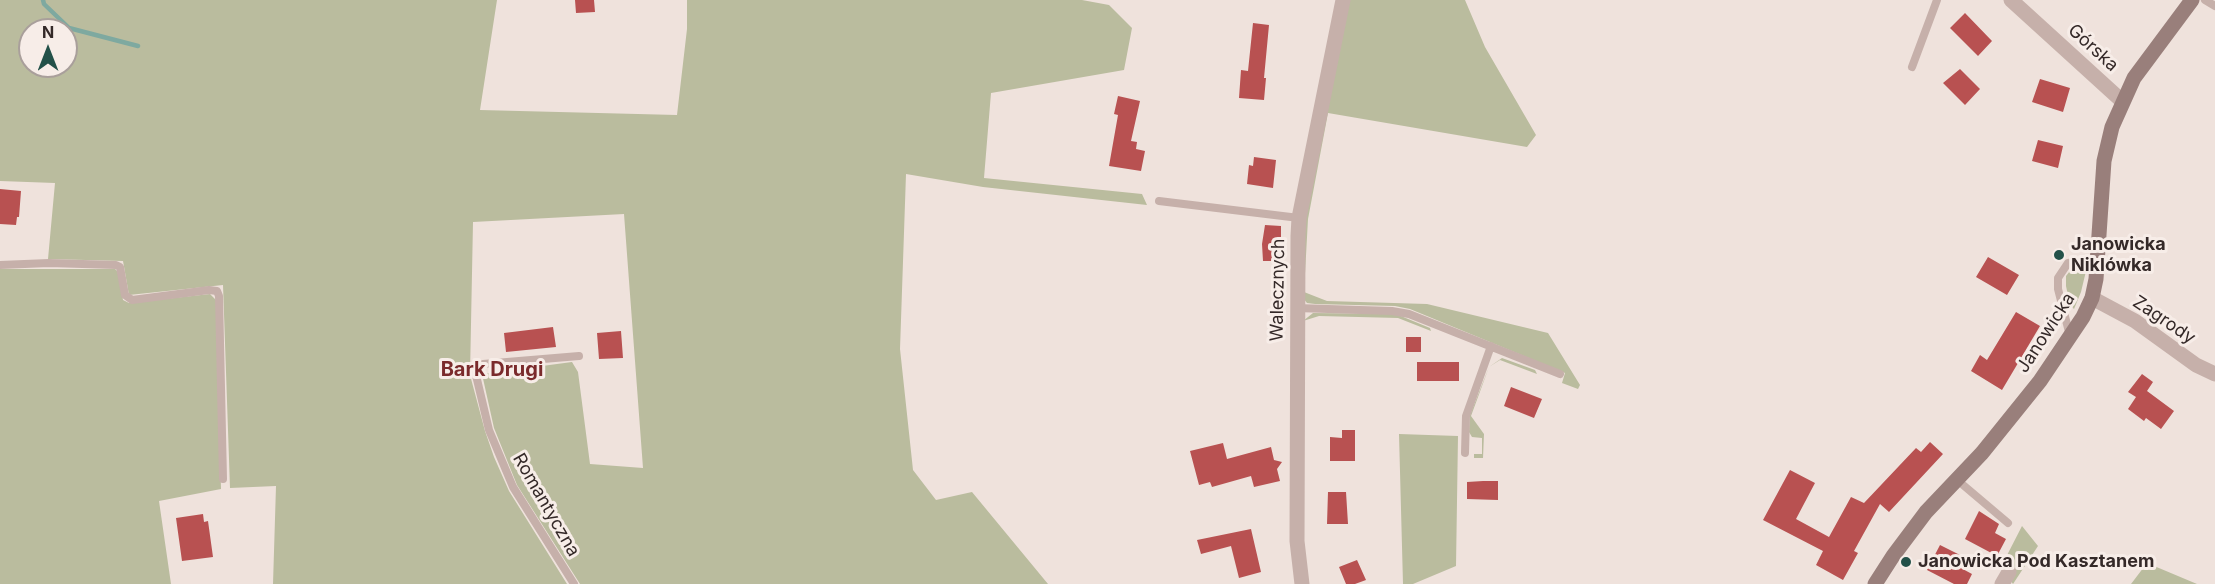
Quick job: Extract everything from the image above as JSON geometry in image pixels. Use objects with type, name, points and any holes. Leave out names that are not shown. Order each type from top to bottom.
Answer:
[{"type":"street","name":"Walecznych","points":[[1302,584],[1297,541],[1296,308],[1299,218],[1343,0]]},
{"type":"street","name":"Górska","points":[[2011,0],[2122,101]]},
{"type":"street","name":"Janowicka","points":[[1875,584],[1908,535],[2012,417],[2070,337],[2092,298],[2098,258],[2104,161],[2112,127],[2134,78],[2192,0]]},
{"type":"street","name":"Zagrody","points":[[2092,298],[2135,321],[2196,365],[2215,374]]},
{"type":"lane","points":[[1912,67],[1937,0]]},
{"type":"lane","points":[[2205,0],[2215,6]]},
{"type":"lane","points":[[1159,201],[1299,218]]},
{"type":"lane","points":[[2070,337],[2058,289],[2058,278],[2068,263],[2098,258]]},
{"type":"lane","points":[[0,264],[116,265],[120,267],[125,295],[132,300],[209,290],[217,291],[219,296],[223,479]]},
{"type":"lane","points":[[1296,308],[1392,311],[1409,314],[1560,374]]},
{"type":"lane","points":[[1465,453],[1466,416],[1491,346]]},
{"type":"lane","name":"Romantyczna","points":[[574,584],[513,488],[489,429],[475,371],[483,364],[579,356]]},
{"type":"lane","points":[[1956,479],[2008,523]]},
{"type":"green space","points":[[0,0],[497,0],[480,110],[677,115],[687,29],[687,0],[1082,0],[1109,5],[1132,28],[1124,70],[991,93],[984,178],[1142,194],[1147,205],[983,187],[906,174],[900,349],[913,470],[936,500],[972,492],[1048,584],[580,584],[517,485],[494,428],[482,374],[572,362],[578,372],[590,464],[643,468],[624,214],[473,222],[470,375],[485,431],[509,491],[567,584],[273,584],[276,486],[230,488],[223,285],[129,295],[123,261],[48,259],[55,183],[0,181]]},
{"type":"green space","points":[[1348,0],[1465,0],[1485,47],[1536,135],[1527,147],[1328,113],[1308,219],[1304,292],[1327,301],[1427,304],[1548,333],[1580,385],[1578,389],[1562,383],[1565,373],[1410,309],[1395,306],[1315,304],[1307,303],[1303,298],[1305,219]]},
{"type":"green space","points":[[0,269],[115,269],[119,273],[123,300],[129,303],[210,294],[216,300],[221,489],[159,501],[171,584],[0,584]]},
{"type":"green space","points":[[2077,269],[2086,271],[2074,309],[2070,305],[2066,276],[2070,271]]},
{"type":"green space","points":[[1313,313],[1396,314],[1430,328],[1431,331],[1398,318],[1319,316],[1303,321]]},
{"type":"green space","points":[[1502,358],[1535,370],[1537,374],[1500,360],[1489,367]]},
{"type":"green space","points":[[1489,367],[1471,416],[1484,434],[1483,458],[1474,458],[1474,454],[1482,454],[1482,438],[1472,437],[1469,432],[1470,415]]},
{"type":"green space","points":[[1399,434],[1458,436],[1456,566],[1413,584],[1403,584]]},
{"type":"green space","points":[[2022,526],[2038,546],[2013,584],[2011,581],[2016,572],[2009,565],[2005,567],[2002,565]]},
{"type":"green space","points":[[2147,563],[2197,584],[2131,584]]},
{"type":"building","points":[[575,0],[594,0],[595,12],[576,13]]},
{"type":"building","points":[[1965,13],[1992,41],[1978,56],[1950,28]]},
{"type":"building","points":[[1253,23],[1269,25],[1264,100],[1239,98],[1241,70],[1248,71]]},
{"type":"building","points":[[1960,69],[1980,89],[1965,105],[1943,83]]},
{"type":"building","points":[[2040,79],[2070,88],[2063,112],[2032,102]]},
{"type":"building","points":[[1118,96],[1140,101],[1131,141],[1137,142],[1136,149],[1145,151],[1141,171],[1109,166],[1118,115],[1114,114]]},
{"type":"building","points":[[2038,140],[2063,146],[2058,168],[2032,161]]},
{"type":"building","points":[[1254,157],[1276,160],[1273,188],[1247,184],[1249,165],[1253,166]]},
{"type":"building","points":[[0,189],[21,191],[19,217],[17,217],[16,225],[0,224]]},
{"type":"building","points":[[1265,225],[1281,226],[1281,261],[1263,261],[1262,244]]},
{"type":"building","points":[[1988,257],[2019,275],[2007,295],[1976,277]]},
{"type":"building","points":[[2016,312],[2040,326],[2002,390],[1971,371],[1980,355],[1987,360]]},
{"type":"building","points":[[553,327],[556,347],[506,352],[504,333]]},
{"type":"building","points":[[621,331],[623,358],[599,359],[597,333]]},
{"type":"building","points":[[1406,337],[1421,337],[1421,352],[1406,352]]},
{"type":"building","points":[[1417,362],[1459,362],[1459,381],[1417,381]]},
{"type":"building","points":[[2142,374],[2153,382],[2147,391],[2174,411],[2161,429],[2146,418],[2144,421],[2128,409],[2136,397],[2128,392]]},
{"type":"building","points":[[1511,387],[1542,399],[1534,418],[1504,406]]},
{"type":"building","points":[[1342,430],[1355,430],[1355,461],[1330,461],[1330,437],[1342,438]]},
{"type":"building","points":[[1930,442],[1943,454],[1889,512],[1880,504],[1854,551],[1858,553],[1843,580],[1816,565],[1823,551],[1763,520],[1790,470],[1815,483],[1796,519],[1829,537],[1851,497],[1864,503],[1916,448],[1921,452]]},
{"type":"building","points":[[1223,443],[1227,459],[1271,447],[1274,460],[1282,462],[1277,469],[1280,481],[1254,487],[1251,476],[1212,487],[1210,482],[1199,485],[1190,451]]},
{"type":"building","points":[[1498,481],[1498,500],[1467,499],[1467,482]]},
{"type":"building","points":[[1328,492],[1346,492],[1348,524],[1327,524]]},
{"type":"building","points":[[1979,511],[1999,524],[1995,533],[2006,539],[1997,556],[1965,539]]},
{"type":"building","points":[[203,514],[204,522],[208,521],[213,557],[182,561],[176,518]]},
{"type":"building","points":[[1251,529],[1261,572],[1239,578],[1231,546],[1201,554],[1197,540]]},
{"type":"building","points":[[1940,545],[1964,557],[1959,567],[1972,574],[1967,584],[1954,584],[1927,570]]},
{"type":"building","points":[[1357,560],[1366,580],[1346,584],[1339,567]]},
{"type":"waterway","points":[[43,0],[44,4],[69,28],[138,46]]},
{"type":"place","name":"Janowicka Niklówka","points":[[2059,255]]},
{"type":"place","name":"Janowicka Pod Kasztanem","points":[[1906,562]]},
{"type":"district","name":"Bark Drugi","points":[[492,370]]}]
